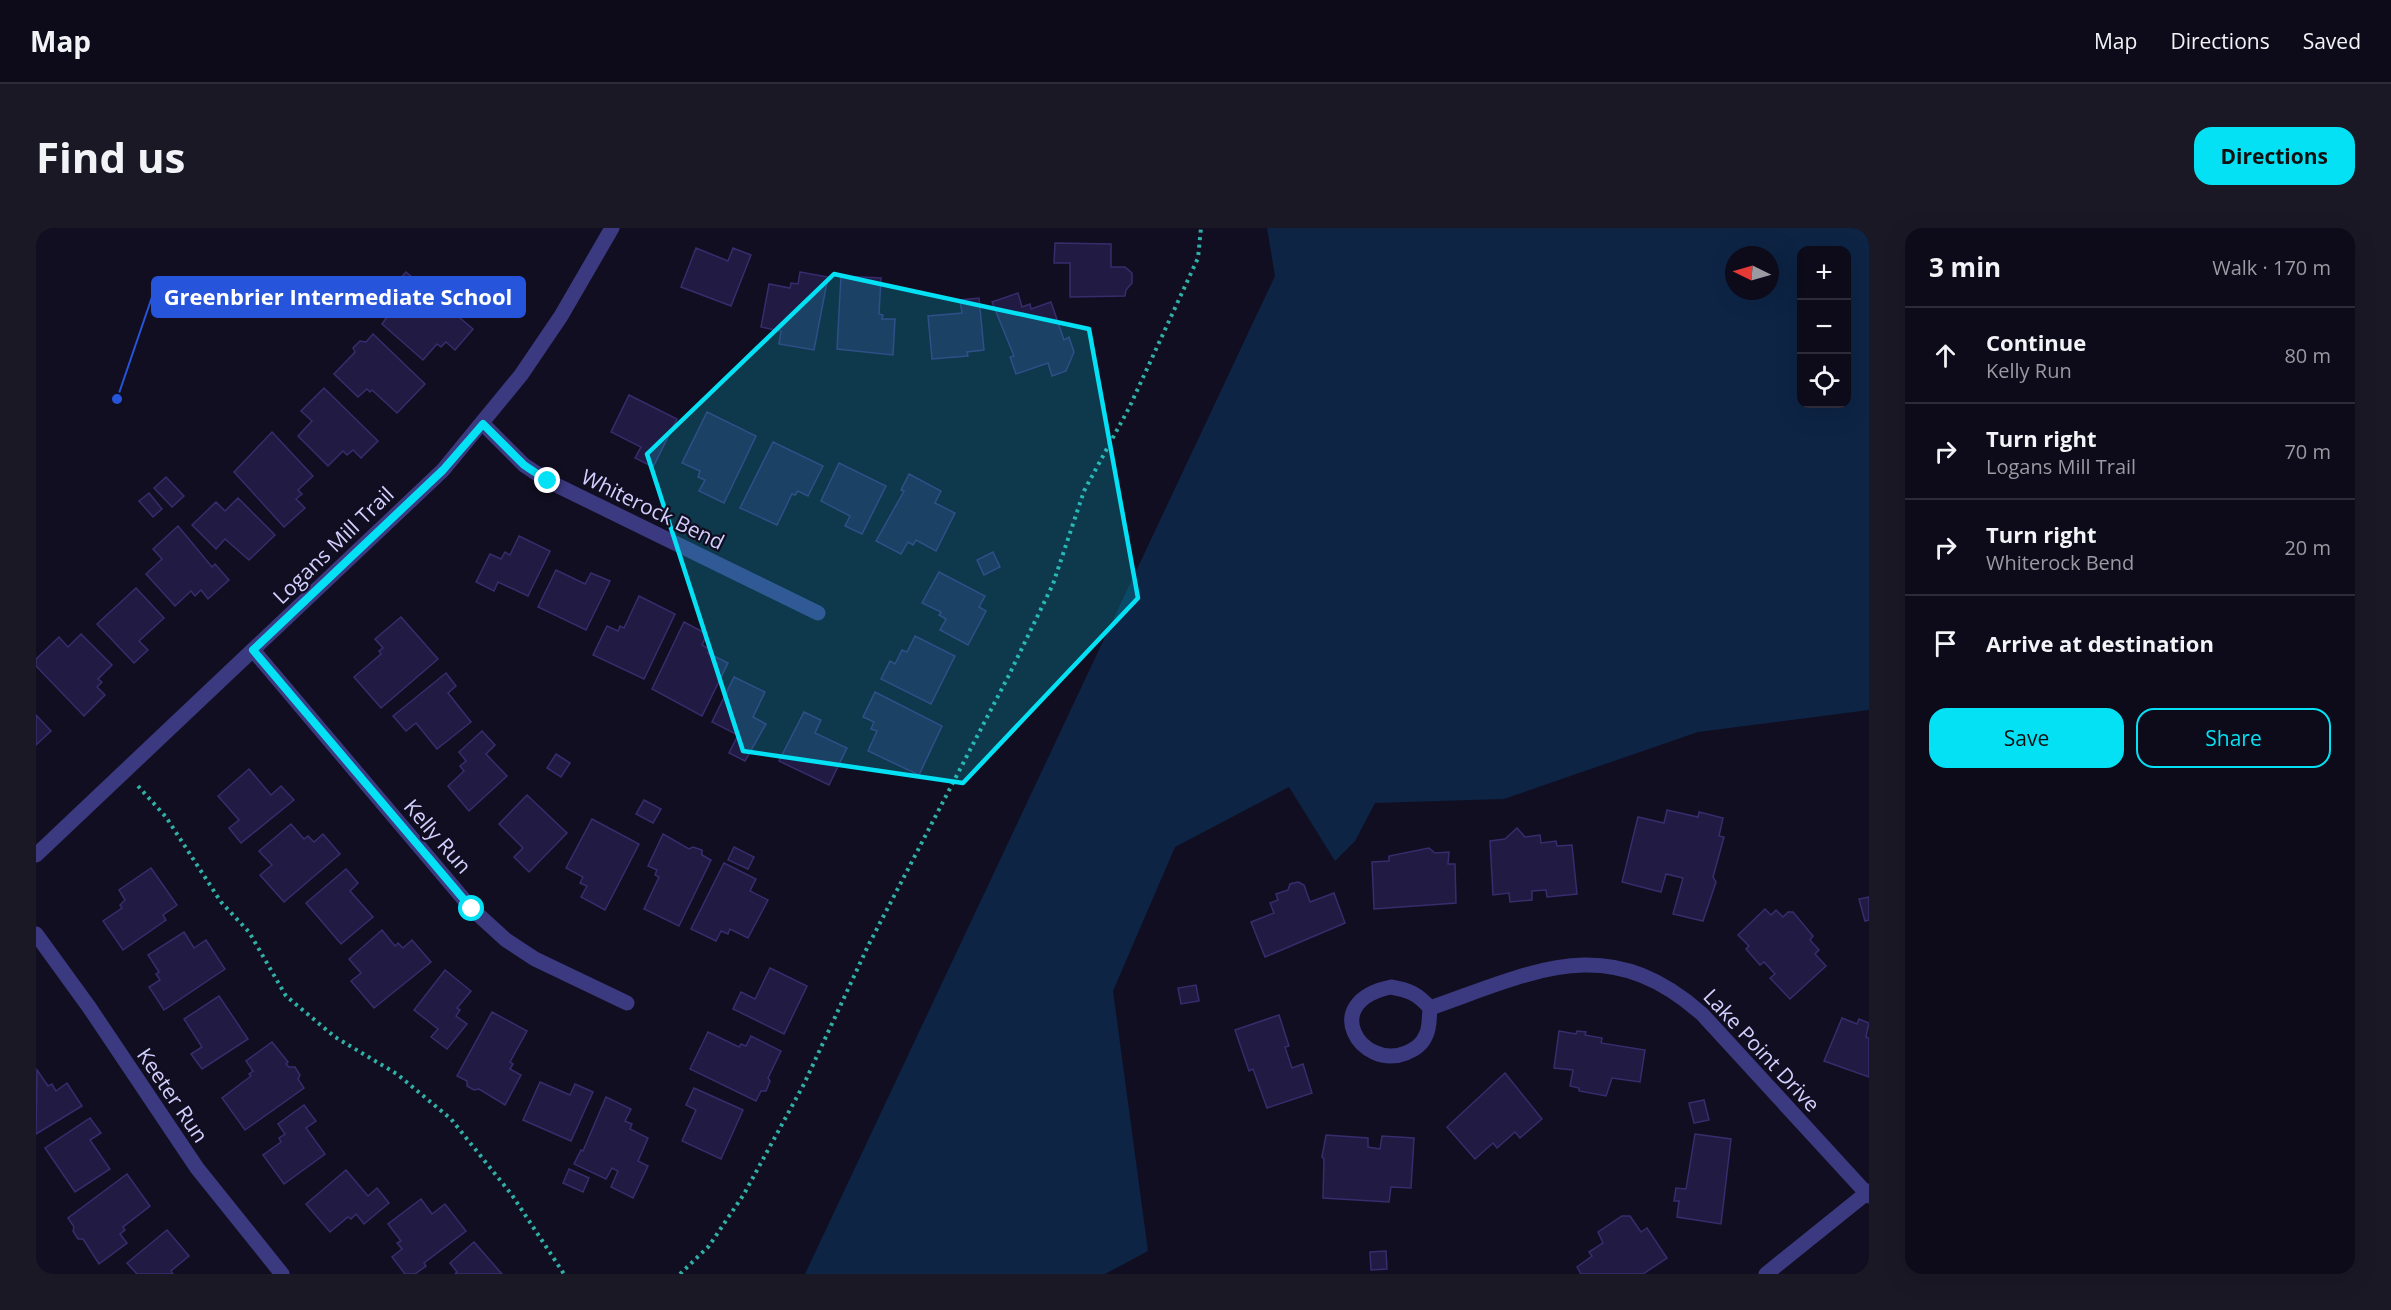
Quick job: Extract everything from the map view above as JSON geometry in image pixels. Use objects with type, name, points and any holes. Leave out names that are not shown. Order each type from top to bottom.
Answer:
[{"type":"street","name":"Logans Mill Trail","points":[[36,855],[443,470],[521,375],[561,316],[612,228]]},
{"type":"street","name":"Whiterock Bend","points":[[483,424],[524,465],[548,481],[818,613]]},
{"type":"street","name":"Kelly Run","points":[[253,650],[472,909],[506,939],[535,959],[627,1004]]},
{"type":"street","name":"Keeter Run","points":[[36,934],[89,1006],[197,1168],[282,1274]]},
{"type":"street","name":"Lake Point Drive","points":[[1430,1008],[1561,965],[1589,964],[1643,974],[1683,997],[1702,1014],[1868,1194]]},
{"type":"street","points":[[1391,987],[1409,990],[1420,996],[1430,1008],[1427,1034],[1417,1049],[1401,1055],[1374,1054],[1359,1041],[1352,1025],[1353,1010],[1358,1000],[1371,991],[1391,987]]},
{"type":"street","points":[[1766,1274],[1868,1194]]},
{"type":"path","points":[[680,1274],[710,1246],[744,1194],[799,1094],[868,946],[1009,675],[1053,584],[1084,490],[1129,408],[1198,258],[1201,228]]},
{"type":"path","points":[[125,771],[166,818],[221,902],[249,932],[286,996],[335,1037],[397,1074],[451,1119],[512,1195],[564,1274]]},
{"type":"highlighted area","points":[[834,274],[1089,329],[1138,598],[963,783],[743,751],[647,454]]},
{"type":"water","points":[[1267,228],[1869,228],[1869,710],[1698,732],[1504,799],[1375,803],[1355,841],[1335,861],[1289,787],[1175,847],[1113,991],[1148,1251],[1105,1274],[805,1274],[1275,276]]},
{"type":"building","points":[[1055,243],[1111,244],[1111,267],[1125,267],[1132,273],[1132,283],[1126,290],[1125,296],[1070,297],[1070,263],[1054,263]]},
{"type":"building","points":[[696,248],[728,261],[733,248],[751,255],[731,306],[681,287]]},
{"type":"building","points":[[406,272],[473,329],[455,350],[446,342],[441,347],[437,344],[423,360],[382,324],[406,291],[397,282]]},
{"type":"building","points":[[800,272],[828,277],[814,350],[779,344],[781,331],[761,327],[769,284],[790,288],[791,283],[798,284]]},
{"type":"building","points":[[841,276],[881,278],[879,314],[883,315],[882,319],[895,319],[893,355],[837,349]]},
{"type":"building","points":[[1018,293],[1022,307],[1030,304],[1031,309],[1051,302],[1064,340],[1069,337],[1074,352],[1066,371],[1052,376],[1048,363],[1016,374],[1010,357],[1014,356],[992,302]]},
{"type":"building","points":[[979,298],[984,350],[967,352],[968,356],[932,359],[928,316],[962,313],[960,300]]},
{"type":"building","points":[[373,334],[425,384],[397,413],[372,390],[370,392],[367,389],[358,397],[334,374],[355,352],[353,348],[360,341],[366,342]]},
{"type":"building","points":[[324,388],[378,441],[361,458],[353,450],[347,455],[343,451],[328,466],[298,436],[312,421],[301,411]]},
{"type":"building","points":[[629,395],[677,419],[653,467],[635,458],[641,447],[611,432]]},
{"type":"building","points":[[707,412],[756,436],[724,503],[699,491],[705,480],[698,477],[700,471],[682,463]]},
{"type":"building","points":[[272,432],[313,476],[298,490],[302,494],[296,499],[305,508],[284,527],[234,472]]},
{"type":"building","points":[[773,442],[823,466],[808,496],[798,491],[795,495],[792,494],[777,525],[740,508]]},
{"type":"building","points":[[839,463],[886,486],[862,534],[845,526],[850,516],[821,501]]},
{"type":"building","points":[[909,474],[941,491],[935,503],[955,513],[936,551],[916,540],[913,545],[908,542],[901,554],[876,541],[904,491],[901,490]]},
{"type":"building","points":[[166,477],[184,496],[172,507],[154,488]]},
{"type":"building","points":[[149,493],[162,509],[153,517],[139,501]]},
{"type":"building","points":[[238,498],[275,535],[249,560],[225,539],[216,549],[192,525],[216,502],[225,511]]},
{"type":"building","points":[[178,526],[212,567],[215,564],[229,580],[208,599],[201,590],[195,596],[191,591],[175,606],[146,574],[162,559],[153,549]]},
{"type":"building","points":[[519,536],[550,551],[528,596],[498,582],[494,591],[476,582],[490,554],[501,559],[505,552],[510,555]]},
{"type":"building","points":[[993,552],[1000,567],[984,575],[977,560]]},
{"type":"building","points":[[556,570],[585,584],[591,573],[610,581],[586,630],[538,607]]},
{"type":"building","points":[[939,572],[985,596],[979,607],[986,611],[968,645],[940,630],[946,619],[939,615],[941,612],[922,603]]},
{"type":"building","points":[[136,588],[164,618],[139,641],[148,650],[134,663],[97,624]]},
{"type":"building","points":[[639,596],[675,614],[644,679],[593,655],[607,626],[618,631],[620,626],[624,628]]},
{"type":"building","points":[[401,617],[438,659],[381,708],[354,677],[381,654],[379,651],[383,648],[375,639]]},
{"type":"building","points":[[684,622],[707,634],[702,645],[709,649],[708,653],[728,663],[702,716],[652,689]]},
{"type":"building","points":[[81,634],[112,665],[98,679],[102,682],[97,687],[105,695],[84,716],[36,666],[36,659],[59,637],[68,647]]},
{"type":"building","points":[[915,636],[955,656],[931,704],[881,679],[890,661],[895,664],[902,650],[907,652]]},
{"type":"building","points":[[446,673],[456,686],[448,693],[471,722],[437,749],[416,723],[406,731],[393,716]]},
{"type":"building","points":[[734,677],[765,692],[753,717],[766,724],[745,761],[729,753],[738,735],[712,722]]},
{"type":"building","points":[[875,692],[942,726],[919,775],[868,751],[877,731],[871,729],[874,722],[863,717]]},
{"type":"building","points":[[804,712],[821,720],[815,733],[847,748],[829,785],[779,761]]},
{"type":"building","points":[[36,715],[51,731],[36,745]]},
{"type":"building","points":[[482,731],[495,745],[486,754],[507,776],[469,811],[448,786],[464,771],[460,766],[466,761],[459,752]]},
{"type":"building","points":[[556,754],[570,763],[561,777],[547,768]]},
{"type":"building","points":[[249,769],[271,795],[281,786],[294,800],[241,843],[229,828],[239,820],[218,796]]},
{"type":"building","points":[[527,795],[567,833],[529,872],[514,857],[523,848],[499,824]]},
{"type":"building","points":[[644,800],[661,809],[653,823],[636,814]]},
{"type":"building","points":[[1667,810],[1698,817],[1699,812],[1723,818],[1719,836],[1724,837],[1713,877],[1716,882],[1703,921],[1673,914],[1683,878],[1666,874],[1661,892],[1622,882],[1638,817],[1664,823]]},
{"type":"building","points":[[592,819],[639,844],[605,910],[581,897],[587,886],[580,883],[583,877],[566,868]]},
{"type":"building","points":[[291,824],[304,839],[308,836],[314,842],[323,834],[340,854],[284,902],[260,875],[272,865],[259,851]]},
{"type":"building","points":[[1517,828],[1525,837],[1540,835],[1541,843],[1556,841],[1557,846],[1572,845],[1577,894],[1547,897],[1546,890],[1532,891],[1532,900],[1510,902],[1509,893],[1493,895],[1490,841],[1505,839]]},
{"type":"building","points":[[663,834],[689,849],[693,847],[702,850],[702,855],[711,860],[679,926],[644,909],[659,877],[655,875],[657,870],[648,866]]},
{"type":"building","points":[[734,847],[754,857],[748,869],[728,860]]},
{"type":"building","points":[[1429,848],[1435,853],[1449,852],[1448,864],[1455,864],[1456,903],[1374,909],[1372,862],[1389,861],[1389,856]]},
{"type":"building","points":[[724,863],[756,879],[750,891],[768,900],[748,938],[730,929],[728,934],[721,931],[716,941],[691,929]]},
{"type":"building","points":[[151,868],[177,905],[163,915],[166,920],[123,950],[103,921],[122,908],[120,905],[125,900],[119,890]]},
{"type":"building","points":[[346,869],[358,883],[350,891],[373,917],[341,944],[306,903]]},
{"type":"building","points":[[1298,882],[1304,885],[1310,902],[1334,893],[1345,923],[1265,957],[1251,922],[1274,913],[1270,903],[1278,900],[1276,894],[1288,890],[1290,884]]},
{"type":"building","points":[[1869,897],[1869,920],[1865,921],[1859,899]]},
{"type":"building","points":[[1765,909],[1771,915],[1776,910],[1783,917],[1788,912],[1793,912],[1813,936],[1810,940],[1819,950],[1815,954],[1826,966],[1790,999],[1770,978],[1775,974],[1764,962],[1760,965],[1746,949],[1749,946],[1738,935]]},
{"type":"building","points":[[382,930],[395,946],[398,943],[403,948],[412,940],[431,962],[374,1008],[351,981],[361,973],[349,959]]},
{"type":"building","points":[[184,932],[194,948],[206,940],[225,969],[164,1010],[149,987],[160,980],[156,974],[159,972],[148,955]]},
{"type":"building","points":[[770,968],[807,986],[784,1034],[733,1009],[741,992],[755,999]]},
{"type":"building","points":[[445,970],[471,991],[457,1008],[460,1010],[456,1016],[467,1024],[447,1049],[431,1037],[438,1029],[414,1010]]},
{"type":"building","points":[[1196,985],[1199,1001],[1181,1004],[1178,988]]},
{"type":"building","points":[[219,996],[248,1039],[202,1069],[191,1054],[202,1047],[184,1019]]},
{"type":"building","points":[[492,1012],[527,1031],[510,1062],[513,1064],[510,1069],[521,1075],[505,1105],[479,1089],[474,1090],[467,1086],[467,1081],[457,1076]]},
{"type":"building","points":[[1279,1015],[1289,1046],[1285,1047],[1292,1068],[1303,1064],[1312,1093],[1267,1108],[1253,1069],[1249,1071],[1235,1030]]},
{"type":"building","points":[[1842,1018],[1857,1024],[1859,1019],[1869,1023],[1866,1037],[1869,1038],[1869,1077],[1824,1061]]},
{"type":"building","points":[[1559,1031],[1576,1034],[1577,1031],[1586,1032],[1585,1035],[1602,1038],[1601,1043],[1645,1050],[1640,1082],[1612,1078],[1606,1096],[1579,1091],[1579,1088],[1570,1086],[1573,1070],[1554,1068]]},
{"type":"building","points":[[708,1032],[739,1047],[741,1044],[746,1046],[751,1036],[781,1051],[768,1078],[770,1081],[766,1091],[761,1091],[756,1101],[690,1069]]},
{"type":"building","points":[[272,1042],[288,1062],[286,1064],[289,1067],[295,1067],[300,1075],[298,1079],[304,1088],[245,1130],[222,1098],[251,1076],[249,1074],[253,1071],[246,1061]]},
{"type":"building","points":[[37,1070],[48,1086],[52,1084],[56,1091],[67,1083],[82,1106],[36,1134]]},
{"type":"building","points":[[1505,1073],[1542,1119],[1520,1138],[1515,1132],[1497,1148],[1493,1143],[1475,1159],[1447,1127]]},
{"type":"building","points":[[540,1082],[570,1095],[575,1084],[593,1092],[571,1141],[523,1120]]},
{"type":"building","points":[[694,1088],[743,1110],[721,1159],[682,1141],[696,1110],[686,1105]]},
{"type":"building","points":[[606,1097],[631,1109],[625,1121],[632,1124],[630,1129],[648,1138],[638,1161],[648,1166],[633,1198],[611,1187],[618,1171],[612,1168],[606,1179],[574,1164],[581,1150],[583,1151]]},
{"type":"building","points":[[1704,1100],[1709,1120],[1694,1123],[1689,1103]]},
{"type":"building","points":[[304,1105],[316,1121],[306,1128],[325,1154],[284,1184],[263,1155],[281,1142],[279,1138],[285,1134],[278,1124]]},
{"type":"building","points":[[90,1118],[101,1133],[90,1140],[110,1169],[75,1192],[45,1148]]},
{"type":"building","points":[[1695,1134],[1731,1139],[1721,1224],[1677,1217],[1679,1201],[1674,1201],[1676,1188],[1686,1189]]},
{"type":"building","points":[[1326,1135],[1368,1138],[1368,1147],[1380,1149],[1382,1136],[1414,1138],[1411,1188],[1391,1187],[1389,1202],[1323,1198],[1324,1159],[1322,1157]]},
{"type":"building","points":[[569,1169],[589,1178],[583,1192],[563,1183]]},
{"type":"building","points":[[346,1170],[368,1196],[377,1188],[389,1203],[364,1224],[356,1214],[351,1219],[348,1217],[330,1232],[306,1204]]},
{"type":"building","points":[[127,1174],[150,1206],[123,1227],[125,1230],[120,1234],[127,1243],[99,1264],[83,1239],[78,1239],[68,1218]]},
{"type":"building","points":[[421,1199],[432,1214],[445,1204],[466,1231],[424,1263],[426,1266],[415,1274],[405,1274],[392,1257],[402,1249],[397,1243],[401,1241],[388,1224]]},
{"type":"building","points":[[1622,1216],[1630,1216],[1641,1232],[1647,1228],[1667,1258],[1643,1274],[1581,1274],[1577,1267],[1592,1256],[1589,1252],[1603,1243],[1598,1232]]},
{"type":"building","points":[[167,1230],[189,1256],[171,1271],[173,1274],[137,1274],[127,1263]]},
{"type":"building","points":[[474,1242],[502,1274],[455,1274],[457,1272],[450,1263]]},
{"type":"building","points":[[1386,1251],[1387,1269],[1371,1270],[1370,1252]]},
{"type":"place","name":"Greenbrier Intermediate School","points":[[117,399]]},
{"type":"route","points":[[472,909],[253,650],[443,470],[483,424],[524,465],[548,481]]}]
